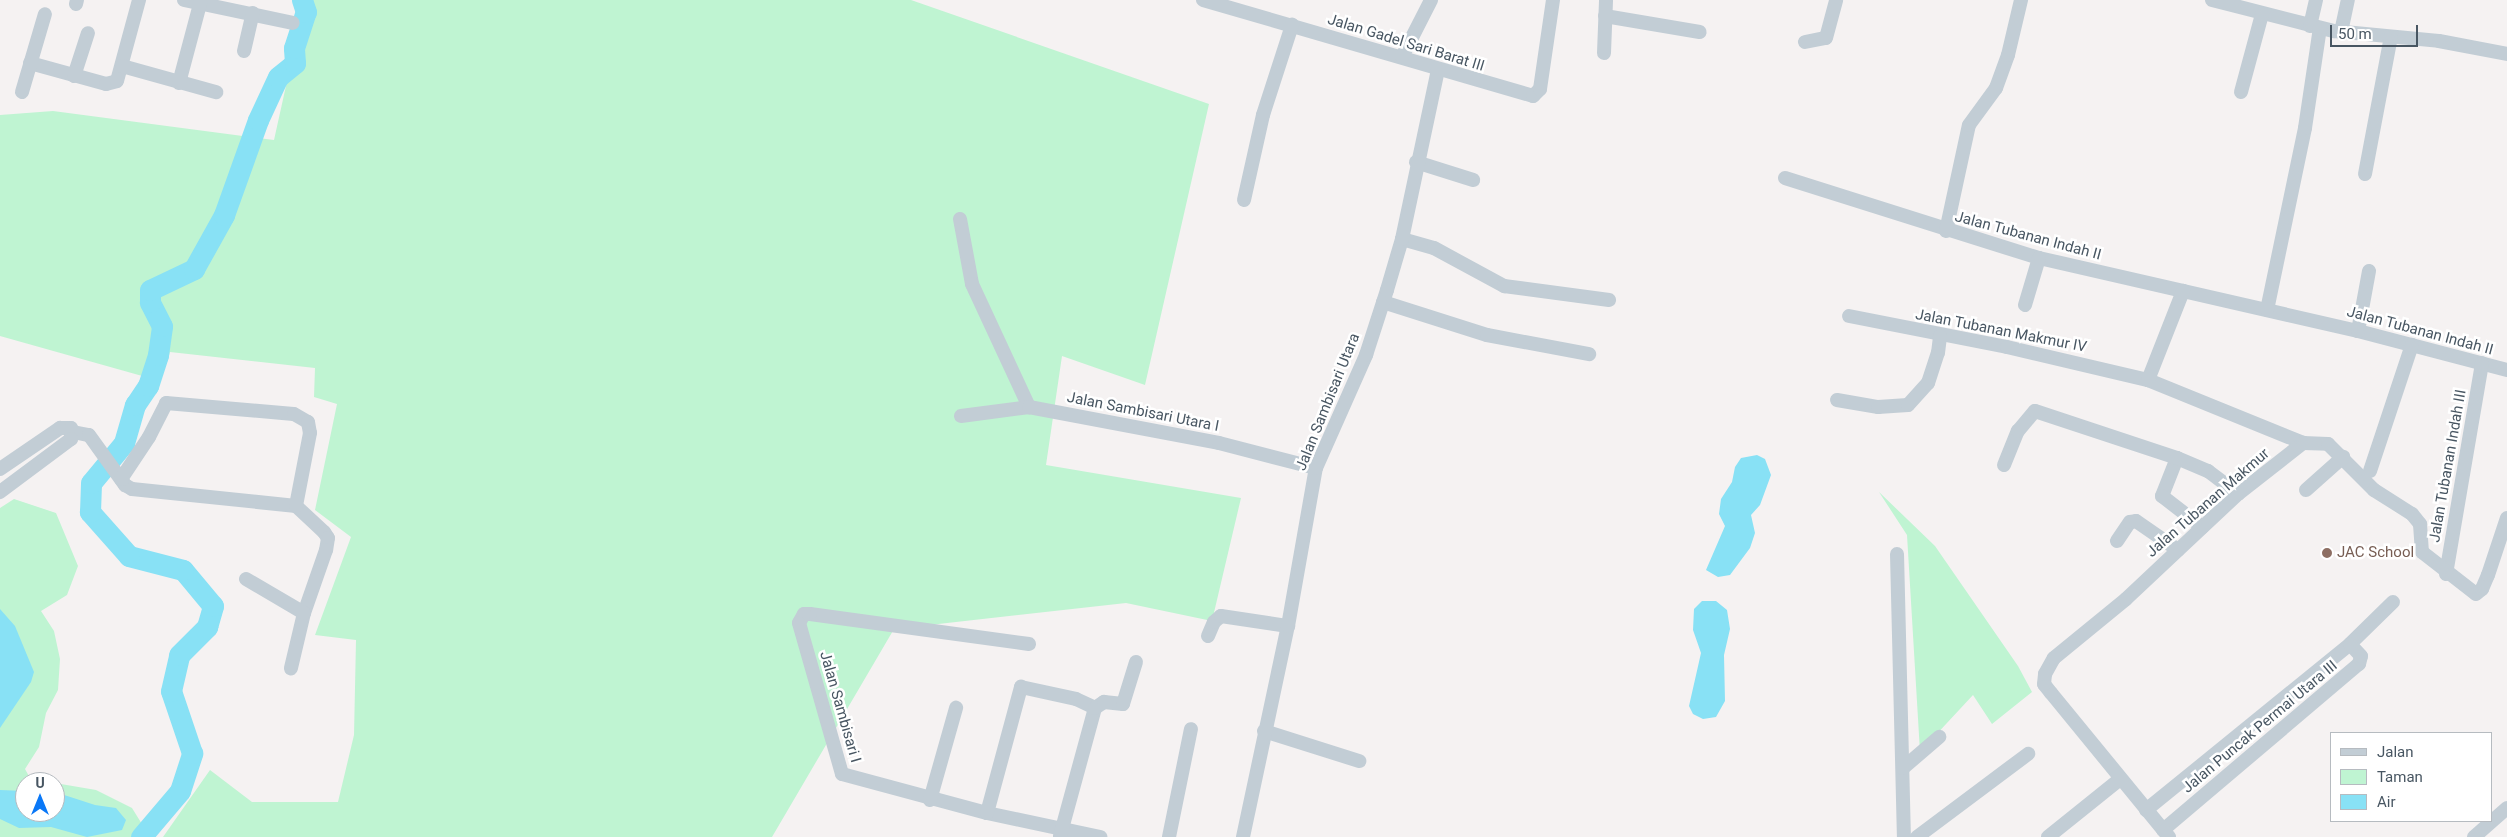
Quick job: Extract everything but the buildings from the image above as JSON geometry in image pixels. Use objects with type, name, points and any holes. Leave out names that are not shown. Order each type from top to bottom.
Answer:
[{"type":"street","points":[[30,64],[106,84],[117,81],[139,0]]},
{"type":"street","points":[[184,0],[253,13],[293,23]]},
{"type":"street","name":"Jalan Gadel Sari Barat III","points":[[1203,0],[1402,57],[1438,70],[1533,96],[1540,89],[1553,0]]},
{"type":"street","points":[[1402,57],[1431,0]]},
{"type":"street","points":[[1604,53],[1606,0]]},
{"type":"street","points":[[1805,42],[1826,38],[1836,0]]},
{"type":"street","points":[[1946,231],[1969,125],[1996,88],[2008,55],[2021,0]]},
{"type":"street","points":[[2212,0],[2262,14],[2341,32],[2439,42],[2507,54]]},
{"type":"street","points":[[2267,310],[2305,128],[2316,0]]},
{"type":"street","points":[[2341,32],[2348,0]]},
{"type":"street","points":[[179,84],[200,4]]},
{"type":"street","points":[[244,51],[253,13]]},
{"type":"street","points":[[22,92],[45,14]]},
{"type":"street","points":[[2241,92],[2262,14]]},
{"type":"street","points":[[1605,16],[1700,32]]},
{"type":"street","points":[[1244,200],[1263,115],[1292,25]]},
{"type":"street","points":[[74,76],[88,33]]},
{"type":"street","points":[[2365,174],[2391,37]]},
{"type":"street","points":[[122,66],[179,84],[216,92]]},
{"type":"street","name":"Jalan Sambisari Utara","points":[[1243,837],[1264,731],[1288,626],[1316,468],[1366,355],[1383,302],[1402,239],[1416,162],[1438,70]]},
{"type":"street","points":[[1416,162],[1473,180]]},
{"type":"street","name":"Jalan Tubanan Indah II","points":[[1785,178],[1946,231],[2039,258],[2358,331],[2507,370]]},
{"type":"street","points":[[960,219],[972,284],[1029,407]]},
{"type":"street","points":[[1402,239],[1434,248],[1504,286],[1609,300]]},
{"type":"street","points":[[2025,305],[2039,258]]},
{"type":"street","points":[[2358,331],[2369,271]]},
{"type":"street","points":[[2148,380],[2183,290]]},
{"type":"street","points":[[1383,302],[1487,335],[1589,354]]},
{"type":"street","name":"Jalan Tubanan Makmur IV","points":[[1849,316],[1940,336],[2007,347],[2148,380],[2303,444]]},
{"type":"street","points":[[1837,400],[1878,407],[1908,405],[1928,383],[1938,353],[1940,336]]},
{"type":"street","points":[[2370,471],[2412,345]]},
{"type":"street","name":"Jalan Tubanan Indah III","points":[[2446,574],[2482,363]]},
{"type":"street","points":[[121,479],[149,437],[166,403],[294,414],[308,422],[310,433],[296,506]]},
{"type":"street","name":"Jalan Sambisari Utara I","points":[[961,416],[1029,407],[1219,443],[1316,468]]},
{"type":"street","points":[[2004,465],[2018,431],[2032,411],[2177,458],[2208,471],[2238,494]]},
{"type":"street","points":[[0,469],[60,428],[68,427],[73,432],[85,431],[102,450],[121,479],[132,489],[296,506],[328,538],[304,613],[291,668]]},
{"type":"street","points":[[0,492],[67,442],[73,432]]},
{"type":"street","points":[[2303,444],[2328,444],[2374,490],[2412,514],[2420,524],[2420,549],[2446,574],[2476,594],[2480,593],[2488,575],[2507,520]]},
{"type":"street","name":"Jalan Tubanan Makmur","points":[[2119,780],[2044,684],[2045,674],[2054,658],[2126,599],[2238,494],[2303,444]]},
{"type":"street","points":[[2306,490],[2343,457]]},
{"type":"street","points":[[2177,458],[2162,496],[2202,528]]},
{"type":"street","points":[[2117,542],[2130,522],[2136,521],[2178,550]]},
{"type":"street","points":[[1897,554],[1904,837]]},
{"type":"street","points":[[246,579],[304,613]]},
{"type":"street","name":"Jalan Puncak Permai Utara III","points":[[2146,810],[2350,644],[2393,602]]},
{"type":"street","name":"Jalan Sambisari I","points":[[1029,644],[810,614],[800,618],[842,774],[930,800],[1061,832],[1100,837]]},
{"type":"street","points":[[1208,636],[1214,622],[1221,616],[1288,626]]},
{"type":"street","name":"Jalan Puncak Permai Utara III","points":[[2166,834],[2361,660],[2350,644]]},
{"type":"street","points":[[1061,832],[1095,708],[1104,702],[1123,704],[1136,662]]},
{"type":"street","points":[[2325,664],[2339,681]]},
{"type":"street","points":[[987,813],[1019,690],[1027,687],[1085,702],[1095,708]]},
{"type":"street","points":[[2275,705],[2291,722]]},
{"type":"street","points":[[930,800],[956,708]]},
{"type":"street","points":[[1169,837],[1191,729]]},
{"type":"street","points":[[1264,731],[1360,761]]},
{"type":"street","points":[[1903,768],[1939,737]]},
{"type":"street","points":[[1917,837],[2028,754]]},
{"type":"street","points":[[2048,837],[2119,780],[2166,834]]},
{"type":"street","points":[[2492,821],[2507,808]]},
{"type":"street","points":[[2474,837],[2491,822]]},
{"type":"green space","points":[[305,0],[911,0],[1209,104],[1145,385],[1062,356],[1046,465],[1241,498],[1212,621],[1126,603],[894,629],[772,837],[163,837],[210,770],[252,802],[338,802],[354,735],[356,640],[315,635],[351,537],[315,510],[337,404],[314,397],[315,368],[170,352],[160,381],[0,336],[0,115],[53,111],[274,140]]},
{"type":"green space","points":[[1879,492],[1935,546],[2018,666],[2032,692],[1992,724],[1973,695],[1920,752],[1907,535]]},
{"type":"green space","points":[[14,499],[56,513],[78,566],[67,595],[41,611],[54,631],[60,659],[58,690],[46,713],[39,747],[25,769],[27,772],[15,772],[15,822],[65,822],[65,785],[96,790],[132,808],[150,837],[0,837],[0,508]]},
{"type":"water","points":[[1757,455],[1765,459],[1771,475],[1760,505],[1751,515],[1755,533],[1750,548],[1730,575],[1718,577],[1706,570],[1725,526],[1719,514],[1721,499],[1732,482],[1735,467],[1741,458]]},
{"type":"water","points":[[1702,601],[1716,601],[1727,610],[1730,629],[1724,655],[1725,701],[1716,717],[1703,719],[1693,714],[1689,706],[1701,653],[1693,630],[1694,609]]},
{"type":"water","points":[[0,609],[15,626],[34,672],[31,682],[0,728]]},
{"type":"water","points":[[0,790],[15,791],[15,822],[65,822],[65,795],[95,805],[116,808],[126,820],[122,830],[87,837],[51,827],[19,828],[0,819]]},
{"type":"waterway","points":[[141,837],[180,791],[192,753],[171,691],[179,655],[207,627],[213,606],[183,570],[129,556],[90,512],[91,483],[124,443],[135,405],[148,386],[158,355],[162,326],[150,302],[150,290],[194,269],[224,215],[258,120],[278,77],[295,63],[294,48],[306,12],[302,0]]},
{"type":"place","name":"JAC School","points":[[2327,553]]}]
